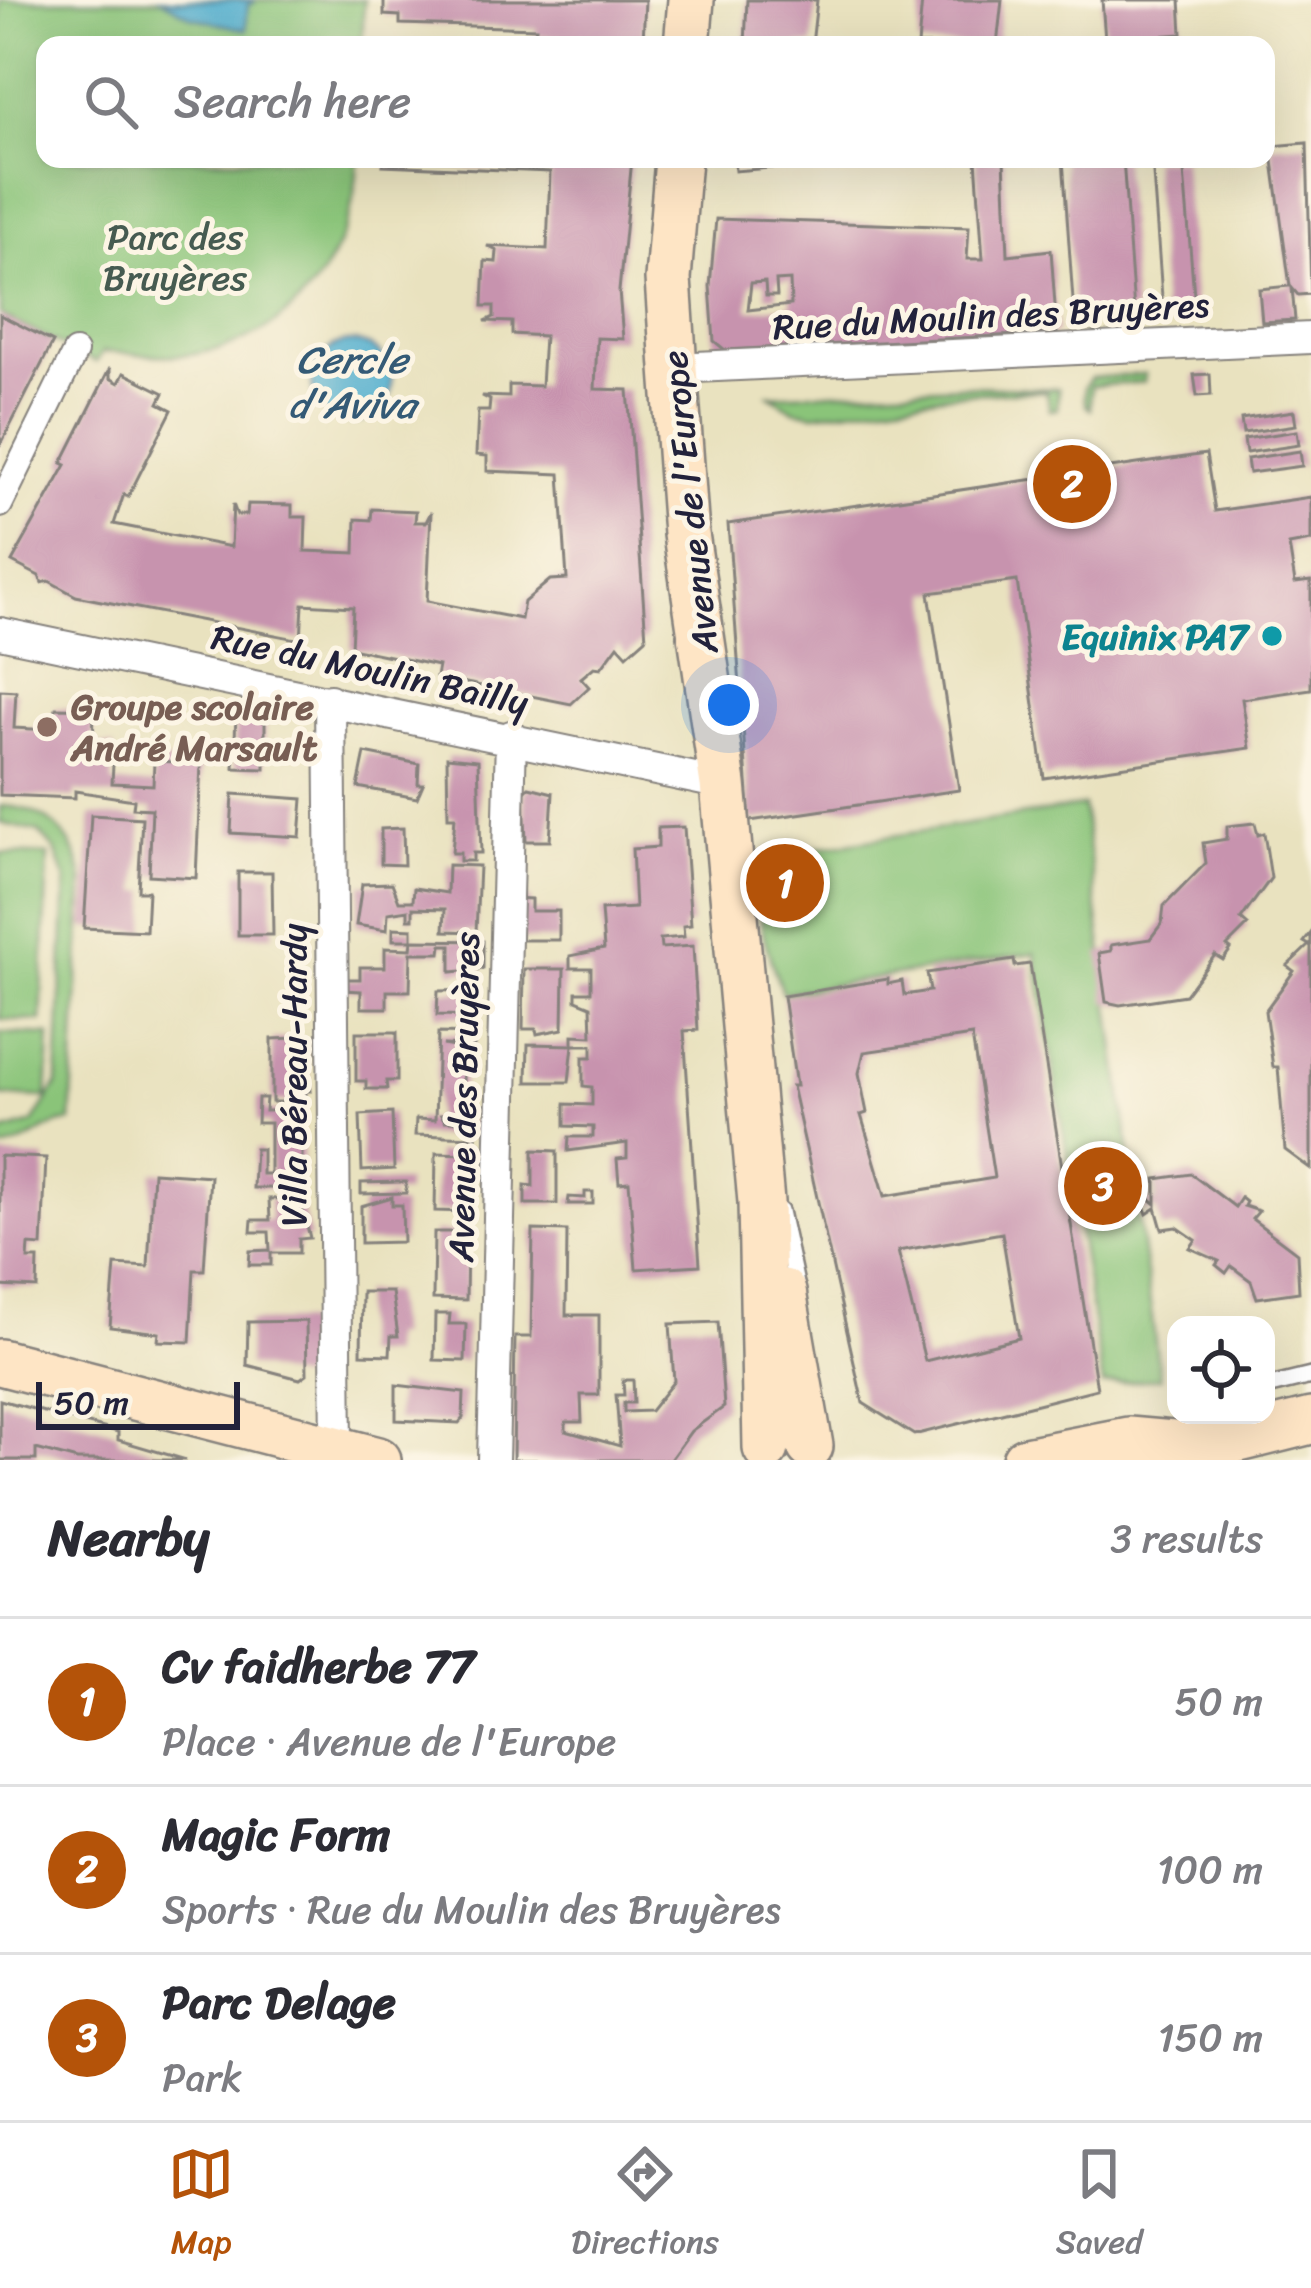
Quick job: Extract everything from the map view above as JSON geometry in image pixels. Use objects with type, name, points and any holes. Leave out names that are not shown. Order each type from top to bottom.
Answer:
[{"type":"main road","points":[[688,36],[691,0]]},
{"type":"main road","name":"Avenue de l'Europe","points":[[676,168],[668,279],[686,533],[723,784],[761,1202],[791,1454]]},
{"type":"main road","points":[[0,1362],[353,1456]]},
{"type":"main road","points":[[1025,1460],[1128,1440],[1217,1440],[1311,1420]]},
{"type":"street","name":"Rue du Moulin des Bruyères","points":[[674,368],[1311,338]]},
{"type":"street","points":[[0,505],[75,352]]},
{"type":"street","name":"Rue du Moulin Bailly","points":[[0,633],[511,736],[723,784]]},
{"type":"street","name":"Villa Béreau-Hardy","points":[[330,700],[353,1456]]},
{"type":"street","name":"Avenue des Bruyères","points":[[493,1460],[511,736]]},
{"type":"lane","points":[[761,1202],[780,1209],[820,1394]]},
{"type":"lane","points":[[1275,1385],[1311,1376]]},
{"type":"green space","name":"Parc des Bruyères","points":[[0,0],[364,0],[362,36],[36,36],[36,168],[357,168],[354,195],[331,259],[312,287],[262,331],[231,345],[184,355],[103,352],[96,362],[0,315]]},
{"type":"green space","points":[[1145,374],[1144,382],[1091,386],[1090,409],[1085,405],[1084,388],[1091,378]]},
{"type":"green space","points":[[962,386],[1058,389],[1057,409],[1050,410],[1046,391],[956,394],[815,414],[794,410],[770,395]]},
{"type":"green space","points":[[0,806],[32,812],[56,827],[74,850],[83,881],[71,1122],[0,1149],[0,1133],[33,1123],[57,1085],[66,881],[55,850],[39,832],[0,823]]},
{"type":"green space","points":[[1083,806],[1160,1378],[1103,1385],[1035,953],[782,993],[760,908],[772,855]]},
{"type":"green space","points":[[0,853],[48,855],[41,1021],[0,1019]]},
{"type":"green space","points":[[0,1033],[50,1035],[47,1098],[0,1096]]},
{"type":"water","points":[[162,0],[254,3],[248,4],[246,30],[192,17]]},
{"type":"water","name":"Cercle d'Aviva","points":[[352,342],[381,353],[392,382],[381,411],[352,422],[323,411],[312,382],[323,353]]},
{"type":"building","points":[[384,0],[645,0],[643,36],[535,36],[536,28],[400,24],[400,16],[384,15]]},
{"type":"building","points":[[747,0],[817,0],[813,36],[745,36]]},
{"type":"building","points":[[922,0],[1002,0],[998,36],[919,36]]},
{"type":"building","points":[[1102,0],[1180,0],[1182,34],[1105,36]]},
{"type":"building","points":[[1307,143],[1311,294],[1298,295],[1292,288],[1295,320],[1262,322],[1259,289],[1290,286],[1275,146]]},
{"type":"building","points":[[455,168],[631,168],[619,291],[623,339],[597,338],[595,389],[628,390],[646,638],[627,655],[618,645],[601,668],[594,667],[581,678],[589,687],[571,704],[436,677],[438,666],[351,648],[353,607],[303,604],[301,640],[76,596],[49,581],[42,583],[39,576],[12,562],[66,465],[62,463],[110,368],[110,378],[119,383],[124,373],[164,393],[159,403],[172,410],[128,497],[124,494],[114,524],[231,547],[233,504],[237,515],[247,515],[248,504],[292,505],[292,517],[306,517],[305,551],[355,553],[356,519],[371,520],[372,509],[416,511],[415,522],[426,522],[431,512],[427,601],[521,619],[524,602],[550,580],[567,579],[560,474],[487,471],[487,456],[476,455],[478,411],[489,411],[490,400],[482,396],[509,397],[509,385],[541,386],[544,336],[512,334],[512,322],[485,321],[494,317],[494,306],[483,306],[485,261],[496,262],[497,251],[487,246],[547,249],[550,172]]},
{"type":"building","points":[[977,168],[1004,168],[1008,255],[1051,250],[1057,333],[725,350],[714,341],[710,286],[716,219],[969,227],[967,259],[983,259]],"holes":[[[790,280],[791,305],[748,310],[751,283],[765,282],[766,296],[777,296],[776,281]]]},
{"type":"building","points":[[1064,168],[1124,168],[1134,311],[1074,315]]},
{"type":"building","points":[[1153,168],[1184,168],[1195,308],[1163,311]]},
{"type":"building","points":[[0,315],[53,342],[0,446]]},
{"type":"building","points":[[1210,374],[1211,395],[1197,396],[1194,375]]},
{"type":"building","points":[[1294,411],[1296,425],[1243,433],[1241,419]]},
{"type":"building","points":[[1297,431],[1299,445],[1246,453],[1244,439]]},
{"type":"building","points":[[1300,451],[1302,466],[1249,473],[1247,459]]},
{"type":"building","points":[[1206,454],[1215,511],[1311,497],[1311,541],[1289,545],[1295,583],[1311,581],[1311,689],[1242,699],[1250,748],[1044,778],[1017,581],[929,593],[959,790],[750,821],[728,524]]},
{"type":"building","points":[[0,690],[16,691],[14,728],[50,730],[56,708],[94,709],[93,745],[114,746],[112,783],[153,785],[154,761],[201,763],[196,878],[149,875],[152,809],[133,808],[134,800],[75,791],[75,798],[0,795]]},
{"type":"building","points":[[236,713],[265,719],[265,769],[234,768]]},
{"type":"building","points":[[365,753],[419,764],[418,784],[423,784],[417,798],[358,787]]},
{"type":"building","points":[[447,757],[478,760],[481,853],[473,853],[473,861],[460,861],[460,853],[452,853],[455,817],[448,817]]},
{"type":"building","points":[[529,787],[553,793],[550,841],[526,841],[524,792]]},
{"type":"building","points":[[233,794],[303,799],[300,837],[231,833]]},
{"type":"building","points":[[91,815],[142,818],[138,891],[148,891],[146,931],[84,928]]},
{"type":"building","points":[[1255,823],[1258,835],[1264,833],[1271,878],[1241,919],[1248,925],[1227,946],[1231,949],[1223,960],[1215,955],[1185,995],[1120,1005],[1106,1002],[1099,953],[1111,951],[1111,945],[1150,939],[1162,923],[1164,906],[1206,863],[1203,843],[1227,839],[1227,826]]},
{"type":"building","points":[[684,827],[691,925],[683,926],[684,937],[660,939],[661,948],[693,946],[698,1030],[684,1031],[700,1265],[636,1269],[629,1182],[619,1183],[617,1159],[627,1158],[627,1143],[568,1151],[569,1137],[593,1137],[593,1127],[565,1126],[565,1104],[592,1105],[592,1087],[583,1086],[583,1057],[592,1057],[592,1045],[573,1045],[573,1035],[592,1036],[591,1006],[576,1000],[576,992],[591,992],[591,968],[570,968],[570,956],[604,949],[601,910],[635,908],[632,849],[658,847],[658,828]]},
{"type":"building","points":[[403,828],[404,865],[381,864],[381,829]]},
{"type":"building","points":[[787,862],[804,875],[778,904],[765,890]]},
{"type":"building","points":[[448,865],[479,866],[476,932],[444,931],[445,909],[413,908],[413,919],[408,919],[408,910],[388,913],[387,930],[356,925],[362,884],[392,883],[399,901],[413,901],[414,888],[447,893]]},
{"type":"building","points":[[238,872],[272,872],[273,935],[238,935]]},
{"type":"building","points":[[512,898],[531,899],[531,911],[559,911],[559,940],[521,940],[521,911]]},
{"type":"building","points":[[393,928],[412,929],[412,940],[393,940]]},
{"type":"building","points":[[1311,933],[1311,1169],[1285,1150],[1278,1067],[1273,1067],[1265,1011],[1294,971],[1287,966],[1309,945],[1304,942]]},
{"type":"building","points":[[412,940],[483,941],[483,969],[451,972],[451,945],[442,945],[441,953],[411,953],[410,991],[387,991],[387,1008],[361,1008],[361,991],[344,990],[344,979],[360,979],[360,967],[385,967],[385,948],[411,949]]},
{"type":"building","points":[[1014,960],[1015,966],[1030,964],[1097,1389],[914,1435],[863,1403],[792,1086],[796,1086],[783,996],[888,979],[888,984],[902,981],[904,995],[930,991],[927,973]],"holes":[[[972,1036],[994,1178],[885,1196],[861,1115],[867,1113],[859,1073],[864,1052]],[[1002,1233],[1019,1338],[925,1361],[898,1251]]]},
{"type":"building","points":[[524,969],[564,969],[563,1029],[537,1034],[536,1029],[523,1029]]},
{"type":"building","points":[[479,990],[479,1016],[437,1015],[438,991]]},
{"type":"building","points":[[356,1032],[397,1032],[397,1081],[386,1081],[387,1089],[366,1089],[366,1081],[356,1081]]},
{"type":"building","points":[[438,1033],[474,1034],[474,1046],[443,1045],[464,1049],[462,1112],[441,1115],[445,1121],[476,1122],[476,1137],[415,1135],[416,1119],[435,1120]]},
{"type":"building","points":[[272,1039],[305,1042],[311,1091],[306,1091],[306,1102],[272,1102]]},
{"type":"building","points":[[528,1044],[573,1045],[569,1082],[527,1082]]},
{"type":"building","points":[[258,1098],[266,1098],[265,1111],[285,1111],[286,1122],[302,1122],[302,1176],[277,1177],[277,1188],[253,1188],[255,1149],[262,1149],[262,1174],[270,1174],[270,1123],[257,1123]]},
{"type":"building","points":[[392,1113],[394,1169],[362,1171],[360,1115]]},
{"type":"building","points":[[533,1150],[557,1151],[557,1204],[525,1204],[525,1185],[533,1186]]},
{"type":"building","points":[[436,1153],[468,1154],[472,1162],[467,1212],[435,1211]]},
{"type":"building","points":[[0,1156],[46,1158],[42,1246],[29,1245],[28,1259],[38,1259],[37,1288],[0,1286]]},
{"type":"building","points":[[153,1172],[210,1176],[204,1270],[194,1270],[190,1342],[158,1341],[159,1333],[110,1327],[115,1265],[148,1267]]},
{"type":"building","points":[[1191,1174],[1235,1207],[1241,1198],[1244,1206],[1259,1211],[1252,1219],[1297,1253],[1299,1292],[1257,1298],[1251,1281],[1231,1266],[1226,1273],[1216,1265],[1219,1261],[1190,1248],[1196,1240],[1177,1227],[1162,1229],[1156,1208],[1147,1214],[1143,1203],[1148,1197],[1156,1204],[1156,1179]]},
{"type":"building","points":[[406,1182],[406,1193],[361,1194],[361,1183]]},
{"type":"building","points":[[585,1192],[593,1192],[593,1204],[568,1204],[569,1197],[585,1198]]},
{"type":"building","points":[[392,1197],[392,1205],[402,1205],[403,1242],[361,1243],[361,1206]]},
{"type":"building","points":[[300,1198],[310,1238],[299,1239],[299,1253],[271,1253],[271,1265],[249,1265],[250,1251],[270,1250],[269,1232],[251,1232],[252,1220],[270,1220],[269,1199]]},
{"type":"building","points":[[533,1230],[567,1231],[566,1315],[599,1315],[599,1395],[581,1395],[582,1422],[566,1422],[566,1431],[620,1446],[616,1395],[624,1395],[623,1380],[633,1380],[634,1403],[624,1403],[624,1412],[650,1411],[674,1381],[670,1324],[718,1322],[724,1407],[691,1431],[670,1460],[513,1460],[515,1337],[531,1337]]},
{"type":"building","points":[[434,1232],[457,1232],[456,1244],[467,1244],[466,1300],[433,1299]]},
{"type":"building","points":[[362,1292],[392,1292],[398,1336],[391,1336],[390,1355],[361,1354]]},
{"type":"building","points":[[435,1314],[450,1314],[449,1324],[466,1324],[465,1361],[434,1360]]},
{"type":"building","points":[[306,1321],[307,1374],[300,1379],[247,1365],[248,1322]]},
{"type":"building","points":[[396,1385],[464,1393],[463,1418],[459,1423],[396,1420]]},
{"type":"building","points":[[0,1400],[118,1432],[118,1440],[186,1460],[77,1460],[36,1449],[36,1460],[0,1460]]},
{"type":"place","name":"Magic Form","points":[[1072,484]]},
{"type":"place","name":"Equinix PA7","points":[[1272,636]]},
{"type":"place","name":"Groupe scolaire André Marsault","points":[[47,727]]},
{"type":"place","name":"Cv faidherbe 77","points":[[785,883]]},
{"type":"place","name":"Parc Delage","points":[[1103,1186]]}]
